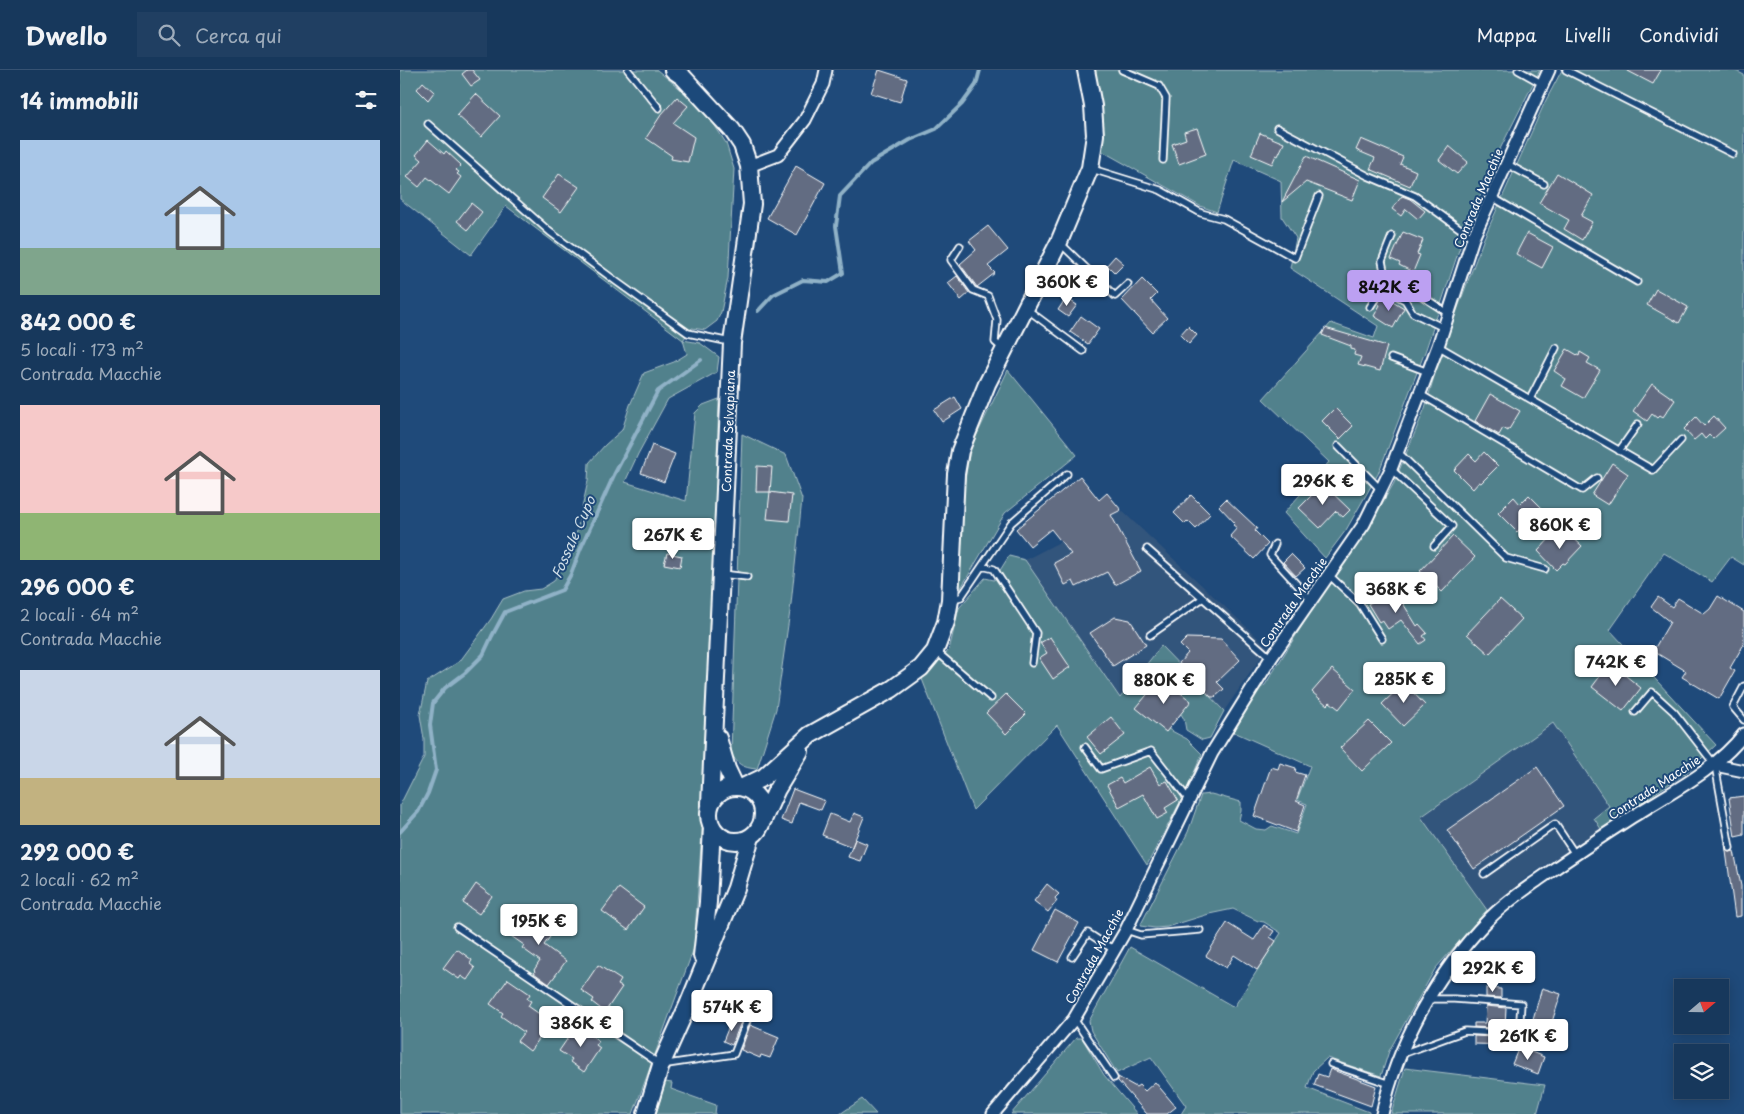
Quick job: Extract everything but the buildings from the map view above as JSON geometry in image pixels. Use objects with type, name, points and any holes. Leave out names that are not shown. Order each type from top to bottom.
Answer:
[{"type":"main road","name":"Contrada Selvapiana","points":[[673,70],[682,77],[732,130],[742,145],[749,166],[752,204],[732,343],[710,804]]},
{"type":"main road","points":[[700,976],[708,902],[712,827],[709,816],[710,804],[720,791],[739,787],[764,777],[810,735],[892,689],[921,668],[935,650],[946,622],[950,600],[956,474],[960,451],[987,384],[1059,242],[1090,168],[1095,135],[1093,106],[1086,70]]},
{"type":"main road","name":"Contrada Selvapiana","points":[[715,726],[727,770],[739,787]]},
{"type":"main road","points":[[712,827],[720,836],[729,840],[740,841],[751,837],[758,830],[776,789],[810,735]]},
{"type":"main road","points":[[739,787],[753,792],[760,800],[763,811],[762,822]]},
{"type":"main road","points":[[646,1114],[661,1066],[736,888],[751,837]]},
{"type":"street","points":[[749,166],[778,155],[805,120],[823,84],[826,70]]},
{"type":"street","name":"Contrada Macchie","points":[[993,1114],[1074,1019],[1126,930],[1212,753],[1271,658],[1364,524],[1398,452],[1438,346],[1473,238],[1549,70]]},
{"type":"street","name":"Contrada Macchie","points":[[1382,1114],[1400,1054],[1429,999],[1452,962],[1488,920],[1522,892],[1575,854],[1715,765],[1744,734]]},
{"type":"street","points":[[1715,765],[1744,771]]},
{"type":"lane","points":[[628,70],[659,108]]},
{"type":"lane","points":[[1122,70],[1158,86],[1166,98],[1163,160]]},
{"type":"lane","points":[[1518,70],[1542,84]]},
{"type":"lane","points":[[1566,70],[1733,154]]},
{"type":"lane","points":[[428,124],[550,232],[617,282],[688,333],[732,343]]},
{"type":"lane","points":[[1277,128],[1368,176],[1415,196],[1473,238]]},
{"type":"lane","points":[[1507,164],[1544,184]]},
{"type":"lane","points":[[1090,168],[1160,190],[1200,213],[1224,219],[1295,258],[1319,196]]},
{"type":"lane","points":[[1492,197],[1637,282]]},
{"type":"lane","points":[[1392,236],[1382,261],[1384,271],[1449,314]]},
{"type":"lane","points":[[1059,242],[1115,296],[1128,284]]},
{"type":"lane","points":[[960,246],[951,260],[973,290],[988,296],[997,320],[995,342],[1004,351]]},
{"type":"lane","points":[[1370,307],[1382,288],[1405,300],[1412,313],[1444,328]]},
{"type":"lane","points":[[1026,308],[1083,351]]},
{"type":"lane","points":[[1438,346],[1653,470],[1681,440]]},
{"type":"lane","points":[[1530,400],[1556,348]]},
{"type":"lane","points":[[1391,358],[1428,372]]},
{"type":"lane","points":[[1420,394],[1582,490],[1597,478]]},
{"type":"lane","points":[[1619,451],[1638,424]]},
{"type":"lane","points":[[1338,446],[1381,490]]},
{"type":"lane","points":[[1398,452],[1506,558],[1545,569]]},
{"type":"lane","points":[[1391,469],[1452,526],[1434,546]]},
{"type":"lane","points":[[950,600],[961,597],[1011,523],[1067,474]]},
{"type":"lane","points":[[1275,544],[1270,555],[1311,600]]},
{"type":"lane","points":[[1147,549],[1271,658]]},
{"type":"lane","points":[[982,566],[994,570],[1036,633],[1032,663]]},
{"type":"lane","points":[[722,574],[747,577]]},
{"type":"lane","points":[[1329,575],[1360,604],[1382,639]]},
{"type":"lane","points":[[1150,634],[1203,598]]},
{"type":"lane","points":[[935,650],[991,698]]},
{"type":"lane","points":[[1744,686],[1733,707],[1744,720]]},
{"type":"lane","points":[[1635,712],[1652,692],[1674,712],[1715,765],[1730,848]]},
{"type":"lane","points":[[1085,747],[1101,769],[1151,751],[1189,800]]},
{"type":"lane","points":[[1484,874],[1555,824],[1575,854]]},
{"type":"lane","points":[[457,927],[661,1066],[734,1054],[748,1018]]},
{"type":"lane","points":[[1126,930],[1141,935],[1200,930]]},
{"type":"lane","points":[[1072,957],[1088,933],[1114,950]]},
{"type":"lane","points":[[1400,1054],[1466,1031],[1519,1034],[1521,1004],[1429,999]]},
{"type":"lane","points":[[1074,1019],[1114,1078]]},
{"type":"lane","points":[[1330,1064],[1390,1084]]},
{"type":"shaded area","points":[[1121,510],[1268,647],[1224,711],[1161,646],[1120,698],[1025,560]]},
{"type":"shaded area","points":[[1553,723],[1609,807],[1594,818],[1601,829],[1527,877],[1487,910],[1421,817]]},
{"type":"green space","points":[[400,70],[657,70],[708,115],[726,143],[734,169],[728,278],[721,312],[717,321],[705,330],[692,328],[683,340],[506,206],[471,255],[400,199]]},
{"type":"green space","points":[[1094,70],[1540,70],[1497,155],[1463,238],[1426,349],[1378,474],[1346,530],[1325,558],[1284,513],[1329,462],[1263,399],[1331,323],[1374,338],[1378,326],[1290,268],[1296,238],[1282,217],[1281,181],[1234,160],[1217,212],[1200,206],[1102,151],[1102,111]]},
{"type":"green space","points":[[1562,70],[1734,70],[1744,75],[1744,565],[1731,557],[1712,582],[1664,553],[1610,630],[1716,745],[1687,772],[1601,829],[1594,818],[1609,806],[1553,723],[1421,817],[1487,910],[1435,969],[1389,1051],[1381,1076],[1327,1058],[1313,1071],[1307,1088],[1369,1112],[1369,1114],[1181,1114],[1186,1106],[1151,1057],[1117,1073],[1091,1031],[1089,1021],[1130,947],[1234,1007],[1281,933],[1264,922],[1233,909],[1167,927],[1140,926],[1188,832],[1201,795],[1211,794],[1241,802],[1239,820],[1256,829],[1266,830],[1272,826],[1296,834],[1307,804],[1297,800],[1310,766],[1234,732],[1258,690],[1265,685],[1318,600],[1362,538],[1394,483],[1425,408],[1440,356],[1484,238],[1545,102]]},
{"type":"green space","points":[[683,340],[700,343],[719,357],[717,372],[668,399],[625,482],[686,501],[695,413],[703,405],[719,399],[702,831],[694,948],[633,1114],[400,1114],[400,805],[424,757],[424,739],[420,715],[427,682],[460,661],[491,619],[503,599],[524,591],[541,589],[554,581],[577,531],[588,481],[589,463],[622,430],[630,405],[644,373],[674,362],[687,354]]},
{"type":"green space","points":[[1008,370],[1077,455],[1005,513],[958,593],[962,499],[970,449]]},
{"type":"green space","points":[[742,434],[786,455],[802,499],[791,604],[776,709],[757,769],[741,765],[735,760],[731,752]]},
{"type":"green space","points":[[1009,556],[1025,560],[1120,698],[1161,646],[1224,711],[1210,738],[1202,740],[1186,730],[1181,714],[1168,729],[1187,739],[1202,754],[1187,789],[1147,865],[1057,725],[973,810],[922,679],[949,650],[959,608],[985,578],[994,580]]},
{"type":"green space","points":[[1076,1038],[1082,1038],[1104,1075],[1137,1114],[1011,1114]]},
{"type":"green space","points":[[1405,1068],[1545,1085],[1537,1114],[1391,1114]]},
{"type":"green space","points":[[665,1082],[672,1083],[671,1089],[716,1105],[715,1114],[656,1114]]},
{"type":"green space","points":[[862,1099],[876,1114],[840,1114]]},
{"type":"waterway","name":"Fossale Cupo","points":[[758,311],[773,295],[803,280],[828,282],[843,273],[836,226],[840,196],[871,163],[910,140],[936,129],[962,104],[976,85],[980,70]]},
{"type":"waterway","name":"Fossale Cupo","points":[[400,832],[418,812],[428,793],[436,770],[430,725],[433,703],[445,688],[465,673],[483,655],[505,612],[562,590],[571,574],[614,475],[658,391],[701,360]]}]
